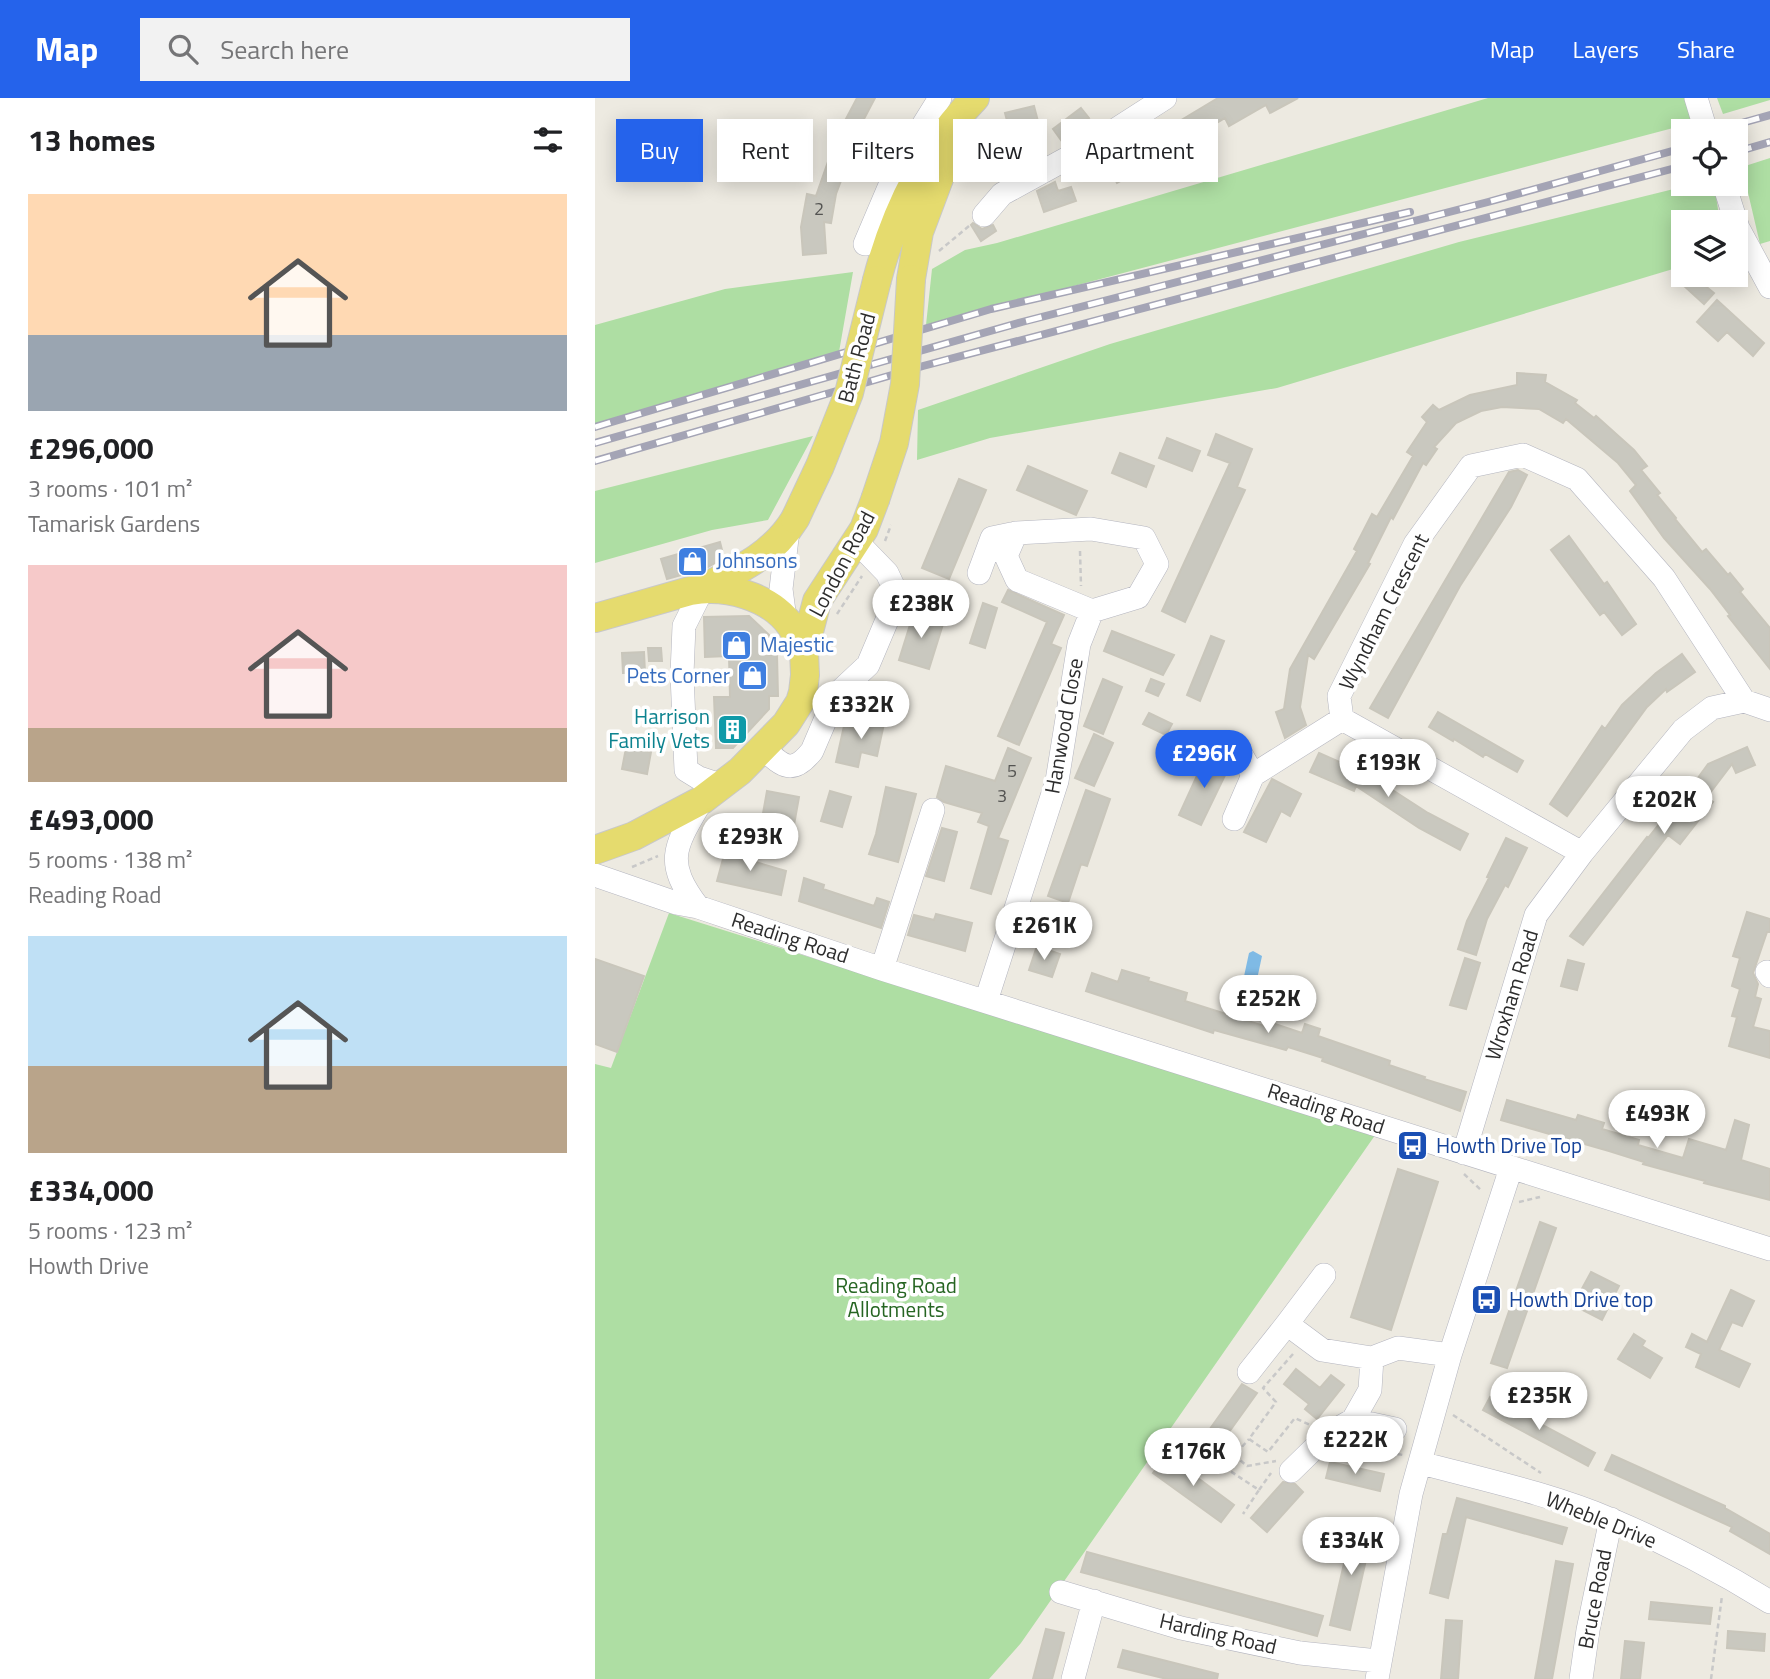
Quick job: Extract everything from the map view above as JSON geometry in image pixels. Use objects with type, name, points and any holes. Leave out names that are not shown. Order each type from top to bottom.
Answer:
[{"type":"main road","name":"London Road","points":[[595,850],[714,806],[786,724],[800,702],[805,675],[804,651],[817,600],[857,542],[870,516],[889,462],[901,406],[908,347],[913,259],[926,211],[953,142],[975,98]]},
{"type":"main road","name":"Bath Road","points":[[703,589],[757,560],[791,524],[833,435],[849,393],[889,236],[924,163],[951,121],[975,98]]},
{"type":"main road","points":[[595,618],[703,589],[729,590],[753,597],[772,607],[792,627],[804,651]]},
{"type":"street","points":[[865,244],[899,164],[940,98]]},
{"type":"street","points":[[984,215],[1002,194],[1095,143],[1165,98]]},
{"type":"street","points":[[1696,98],[1702,119]]},
{"type":"street","points":[[1728,196],[1738,228],[1769,286]]},
{"type":"street","name":"Wyndham Crescent","points":[[1582,853],[1342,719],[1339,696],[1416,544],[1471,466],[1523,455],[1577,480],[1664,578],[1744,701]]},
{"type":"street","points":[[785,618],[781,589],[791,524]]},
{"type":"street","points":[[979,573],[992,538],[1016,533],[1080,530],[1144,538],[1157,564],[1138,597],[1087,609],[1017,580],[1006,556],[1016,533]]},
{"type":"street","points":[[764,749],[783,765],[794,766],[806,759],[836,695],[868,665],[893,606],[895,590],[887,573],[857,542]]},
{"type":"street","points":[[698,907],[679,878],[676,854],[682,834],[714,806],[699,778],[687,770],[682,674],[684,626],[703,589]]},
{"type":"street","name":"Hanwood Close","points":[[986,1001],[1057,781],[1087,609]]},
{"type":"street","points":[[1744,701],[1770,709]]},
{"type":"street","name":"Wroxham Road","points":[[1464,1153],[1536,915],[1582,853],[1683,730],[1712,708],[1744,701]]},
{"type":"street","points":[[1234,819],[1253,775],[1342,719]]},
{"type":"street","points":[[1237,747],[1253,775]]},
{"type":"street","points":[[882,969],[933,810]]},
{"type":"street","name":"Reading Road","points":[[595,875],[639,900],[698,907],[882,969],[1770,1249]]},
{"type":"street","points":[[1378,1670],[1415,1460],[1437,1404],[1450,1355],[1511,1168]]},
{"type":"street","points":[[1249,1372],[1324,1275]]},
{"type":"street","points":[[1287,1324],[1322,1350],[1372,1358],[1398,1348],[1450,1355]]},
{"type":"street","points":[[1291,1471],[1335,1439],[1353,1420],[1370,1390],[1372,1358]]},
{"type":"street","points":[[1353,1420],[1395,1429]]},
{"type":"street","name":"Wheble Drive","points":[[1415,1460],[1521,1489],[1611,1519],[1730,1577],[1770,1602]]},
{"type":"street","name":"Bruce Road","points":[[1581,1679],[1588,1630],[1611,1519]]},
{"type":"street","name":"Harding Road","points":[[1061,1592],[1181,1628],[1378,1670]]},
{"type":"street","points":[[1073,1679],[1094,1601]]},
{"type":"path","points":[[986,182],[1002,194]]},
{"type":"path","points":[[934,257],[984,215]]},
{"type":"path","points":[[1080,530],[1087,609]]},
{"type":"path","points":[[835,617],[867,570]]},
{"type":"path","points":[[624,870],[664,853]]},
{"type":"path","points":[[1224,1468],[1276,1402],[1263,1388],[1306,1339]]},
{"type":"path","points":[[1437,1404],[1541,1473]]},
{"type":"path","points":[[1249,1439],[1268,1452],[1295,1418],[1335,1439],[1415,1460]]},
{"type":"path","points":[[1178,1432],[1224,1468],[1259,1490]]},
{"type":"path","points":[[1234,1455],[1247,1466],[1280,1461],[1243,1514]]},
{"type":"path","points":[[1711,1679],[1722,1597],[1730,1577]]},
{"type":"green space","points":[[1488,98],[1688,98],[1695,119],[1671,119],[1671,129],[926,325],[932,269],[965,250],[1204,182],[1218,182],[1218,178]]},
{"type":"green space","points":[[1717,98],[1770,98],[1770,100],[1723,114]]},
{"type":"green space","points":[[1770,158],[1770,241],[1760,244],[1748,193],[1748,165]]},
{"type":"green space","points":[[1671,190],[1671,196],[1716,196],[1718,210],[1671,210],[1671,270],[1277,388],[990,438],[917,460],[918,410],[1110,344],[1459,242]]},
{"type":"green space","points":[[853,272],[839,352],[595,427],[595,325],[725,289]]},
{"type":"green space","points":[[813,436],[768,520],[712,530],[595,563],[595,491]]},
{"type":"green space","name":"Reading Road Allotments","points":[[669,913],[1224,1087],[1378,1131],[1021,1643],[989,1679],[595,1679],[595,1064],[611,1068]]},
{"type":"water","points":[[1253,951],[1262,956],[1256,984],[1243,981],[1249,953]]},
{"type":"building","points":[[857,98],[875,98],[864,119],[846,119]]},
{"type":"building","points":[[1218,98],[1298,98],[1270,113],[1266,105],[1229,126],[1225,118],[1218,122],[1218,119],[1183,119]]},
{"type":"building","points":[[1034,106],[1037,119],[1007,119],[1005,113]]},
{"type":"building","points":[[1081,108],[1089,118],[1088,119],[1066,119]]},
{"type":"building","points":[[1061,123],[1061,140],[1053,129]]},
{"type":"building","points":[[827,165],[827,182],[841,182],[831,223],[824,222],[826,253],[803,255],[801,227],[807,194],[816,196]]},
{"type":"building","points":[[1055,182],[1058,191],[1071,187],[1076,201],[1044,212],[1037,191]]},
{"type":"building","points":[[973,223],[982,229],[993,225],[996,231],[981,241],[971,225]]},
{"type":"building","points":[[1685,287],[1707,287],[1714,293],[1704,304]]},
{"type":"building","points":[[1717,300],[1764,343],[1753,356],[1727,332],[1718,341],[1697,322]]},
{"type":"building","points":[[1517,373],[1546,375],[1545,382],[1577,400],[1575,403],[1594,418],[1596,416],[1634,450],[1647,466],[1641,470],[1660,493],[1657,495],[1675,519],[1702,552],[1706,549],[1728,575],[1730,573],[1743,589],[1740,592],[1770,628],[1770,669],[1710,589],[1664,538],[1630,491],[1636,485],[1618,463],[1566,419],[1563,423],[1539,409],[1502,407],[1481,411],[1456,423],[1434,447],[1437,449],[1426,465],[1423,463],[1393,519],[1391,517],[1368,563],[1370,564],[1314,659],[1308,655],[1300,707],[1306,725],[1285,738],[1276,712],[1284,709],[1290,669],[1357,551],[1354,549],[1372,514],[1377,517],[1413,456],[1407,452],[1427,422],[1422,417],[1433,405],[1439,410],[1470,395],[1517,385]]},
{"type":"building","points":[[1216,434],[1252,449],[1237,487],[1245,490],[1185,622],[1162,611],[1230,463],[1208,455]]},
{"type":"building","points":[[1167,438],[1200,451],[1192,471],[1159,458]]},
{"type":"building","points":[[1120,453],[1154,466],[1146,487],[1112,473]]},
{"type":"building","points":[[1028,466],[1087,491],[1076,515],[1017,490]]},
{"type":"building","points":[[1518,470],[1527,475],[1511,507],[1460,586],[1388,718],[1370,708],[1509,472]]},
{"type":"building","points":[[959,479],[986,490],[949,579],[922,568]]},
{"type":"building","points":[[1569,536],[1604,584],[1607,582],[1636,624],[1622,635],[1604,612],[1600,615],[1551,550]]},
{"type":"building","name":"Johnsons","points":[[720,542],[724,558],[706,568],[667,579],[661,559]]},
{"type":"building","points":[[1008,590],[1064,615],[1051,644],[1061,648],[1019,745],[998,736],[1047,622],[1002,602]]},
{"type":"building","points":[[983,603],[997,608],[985,648],[970,643]]},
{"type":"building","points":[[914,612],[944,621],[929,669],[899,660]]},
{"type":"building","points":[[749,616],[769,635],[769,655],[777,655],[778,696],[769,696],[769,709],[733,748],[716,748],[714,697],[730,697],[729,656],[705,657],[704,617]]},
{"type":"building","points":[[1112,631],[1174,655],[1163,675],[1104,651]]},
{"type":"building","points":[[1211,636],[1224,641],[1200,701],[1187,695]]},
{"type":"building","points":[[648,648],[661,648],[662,661],[649,661]]},
{"type":"building","points":[[644,652],[645,673],[623,673],[622,653]]},
{"type":"building","points":[[1682,654],[1695,672],[1667,692],[1666,689],[1647,707],[1567,816],[1550,804],[1602,726],[1605,729],[1622,705],[1656,673]]},
{"type":"building","points":[[1103,679],[1122,687],[1103,734],[1084,726]]},
{"type":"building","points":[[1151,679],[1164,684],[1158,696],[1146,691]]},
{"type":"building","points":[[1438,712],[1523,761],[1517,772],[1485,754],[1483,757],[1429,727]]},
{"type":"building","points":[[1149,713],[1172,724],[1166,735],[1143,724]]},
{"type":"building","points":[[865,714],[885,719],[877,756],[861,752],[858,767],[836,762],[844,726],[861,730]]},
{"type":"building","points":[[1094,734],[1113,743],[1094,786],[1075,778]]},
{"type":"building","points":[[1747,747],[1755,765],[1736,773],[1732,764],[1707,797],[1713,802],[1680,844],[1668,835],[1583,945],[1570,936],[1647,837],[1671,809],[1674,811],[1708,764]]},
{"type":"building","points":[[626,748],[651,752],[647,774],[622,769]]},
{"type":"building","points":[[1008,748],[1031,758],[998,838],[1008,841],[991,894],[971,888],[989,826],[978,822],[982,813],[944,802],[937,797],[946,766],[995,781]]},
{"type":"building","points":[[1319,753],[1369,775],[1428,813],[1468,834],[1460,850],[1419,828],[1356,786],[1354,791],[1310,772]]},
{"type":"building","points":[[1206,756],[1229,767],[1201,825],[1179,815]]},
{"type":"building","points":[[1272,779],[1301,794],[1290,816],[1281,811],[1266,842],[1244,832]]},
{"type":"building","points":[[886,787],[916,794],[898,862],[869,854]]},
{"type":"building","points":[[1086,790],[1110,799],[1087,866],[1081,864],[1068,903],[1048,896]]},
{"type":"building","points":[[767,791],[799,797],[794,825],[762,819]]},
{"type":"building","points":[[830,791],[851,797],[842,827],[821,821]]},
{"type":"building","points":[[942,828],[957,832],[944,881],[926,876]]},
{"type":"building","points":[[1506,838],[1527,848],[1508,887],[1505,885],[1487,919],[1476,955],[1458,949],[1467,921]]},
{"type":"building","points":[[726,848],[754,855],[752,861],[786,871],[781,895],[717,881]]},
{"type":"building","points":[[804,878],[824,885],[823,889],[874,906],[877,898],[889,902],[881,928],[799,901]]},
{"type":"building","points":[[1747,912],[1770,919],[1770,932],[1767,932],[1753,973],[1758,984],[1755,997],[1761,999],[1753,1027],[1770,1031],[1770,1058],[1729,1046],[1737,1017],[1732,1016],[1740,989],[1732,986],[1740,958],[1733,956]]},
{"type":"building","points":[[936,914],[972,923],[965,951],[908,935],[914,915],[934,920]]},
{"type":"building","points":[[1037,946],[1060,954],[1052,977],[1029,970]]},
{"type":"building","points":[[1465,958],[1480,963],[1466,1009],[1450,1005]]},
{"type":"building","points":[[595,959],[644,976],[617,1052],[595,1044]]},
{"type":"building","points":[[1568,960],[1584,964],[1577,990],[1561,986]]},
{"type":"building","points":[[1122,970],[1187,993],[1185,1001],[1264,1026],[1266,1021],[1302,1033],[1305,1024],[1320,1029],[1318,1036],[1390,1061],[1389,1065],[1425,1077],[1424,1079],[1466,1092],[1460,1111],[1322,1061],[1323,1058],[1214,1030],[1213,1033],[1086,991],[1092,973],[1118,982]]},
{"type":"building","points":[[1507,1100],[1576,1120],[1578,1115],[1604,1123],[1602,1129],[1639,1140],[1638,1145],[1683,1158],[1689,1139],[1726,1150],[1735,1120],[1749,1125],[1741,1160],[1770,1169],[1770,1200],[1704,1183],[1705,1181],[1643,1164],[1644,1162],[1609,1151],[1501,1120]]},
{"type":"building","points":[[1398,1169],[1438,1182],[1391,1330],[1351,1317]]},
{"type":"building","points":[[1540,1222],[1556,1228],[1507,1368],[1491,1363]]},
{"type":"building","points":[[1591,1272],[1619,1286],[1602,1320],[1573,1305]]},
{"type":"building","points":[[1731,1290],[1754,1301],[1742,1326],[1732,1322],[1719,1350],[1750,1364],[1739,1387],[1696,1367],[1701,1354],[1686,1347],[1692,1334],[1707,1342]]},
{"type":"building","points":[[1634,1334],[1645,1341],[1642,1346],[1662,1358],[1650,1378],[1618,1359]]},
{"type":"building","points":[[1296,1369],[1320,1388],[1331,1375],[1344,1385],[1317,1419],[1305,1409],[1309,1404],[1284,1384]]},
{"type":"building","points":[[1242,1384],[1257,1393],[1216,1450],[1202,1440]]},
{"type":"building","points":[[1490,1397],[1595,1453],[1588,1466],[1483,1410]]},
{"type":"building","points":[[1167,1455],[1234,1505],[1221,1522],[1153,1473]]},
{"type":"building","points":[[1612,1455],[1725,1506],[1770,1534],[1770,1554],[1730,1531],[1732,1527],[1605,1470]]},
{"type":"building","points":[[1330,1462],[1384,1474],[1380,1491],[1326,1478]]},
{"type":"building","points":[[1283,1482],[1295,1484],[1303,1492],[1267,1532],[1251,1518]]},
{"type":"building","points":[[1457,1498],[1567,1528],[1562,1544],[1466,1517],[1448,1598],[1430,1593],[1443,1534],[1447,1534]]},
{"type":"building","points":[[1353,1524],[1373,1529],[1350,1630],[1330,1625]]},
{"type":"building","points":[[1087,1552],[1323,1616],[1317,1636],[1081,1572]]},
{"type":"building","points":[[1556,1561],[1573,1564],[1552,1679],[1535,1679]]},
{"type":"building","points":[[1651,1602],[1712,1608],[1710,1624],[1649,1619]]},
{"type":"building","points":[[1446,1620],[1462,1621],[1458,1679],[1441,1679]]},
{"type":"building","points":[[1046,1629],[1064,1633],[1059,1653],[1052,1679],[1033,1679]]},
{"type":"building","points":[[1728,1631],[1765,1634],[1764,1651],[1727,1648]]},
{"type":"building","points":[[1625,1641],[1644,1643],[1640,1679],[1621,1679]]},
{"type":"building","points":[[1123,1650],[1218,1674],[1217,1679],[1167,1679],[1118,1667]]},
{"type":"railway","points":[[1748,121],[1770,115]]},
{"type":"railway","points":[[1748,148],[1770,142]]},
{"type":"railway","points":[[595,443],[1022,322],[1488,202],[1671,151]]},
{"type":"railway","points":[[595,461],[923,366],[1671,169]]},
{"type":"railway","points":[[595,427],[991,309],[1410,212]]},
{"type":"place","name":"Johnsons","points":[[693,561]]},
{"type":"place","name":"Majestic","points":[[737,645]]},
{"type":"place","name":"Pets Corner","points":[[753,676]]},
{"type":"place","name":"Harrison Family Vets","points":[[733,729]]},
{"type":"place","name":"Howth Drive Top","points":[[1413,1146]]},
{"type":"place","name":"Howth Drive top","points":[[1486,1300]]}]
